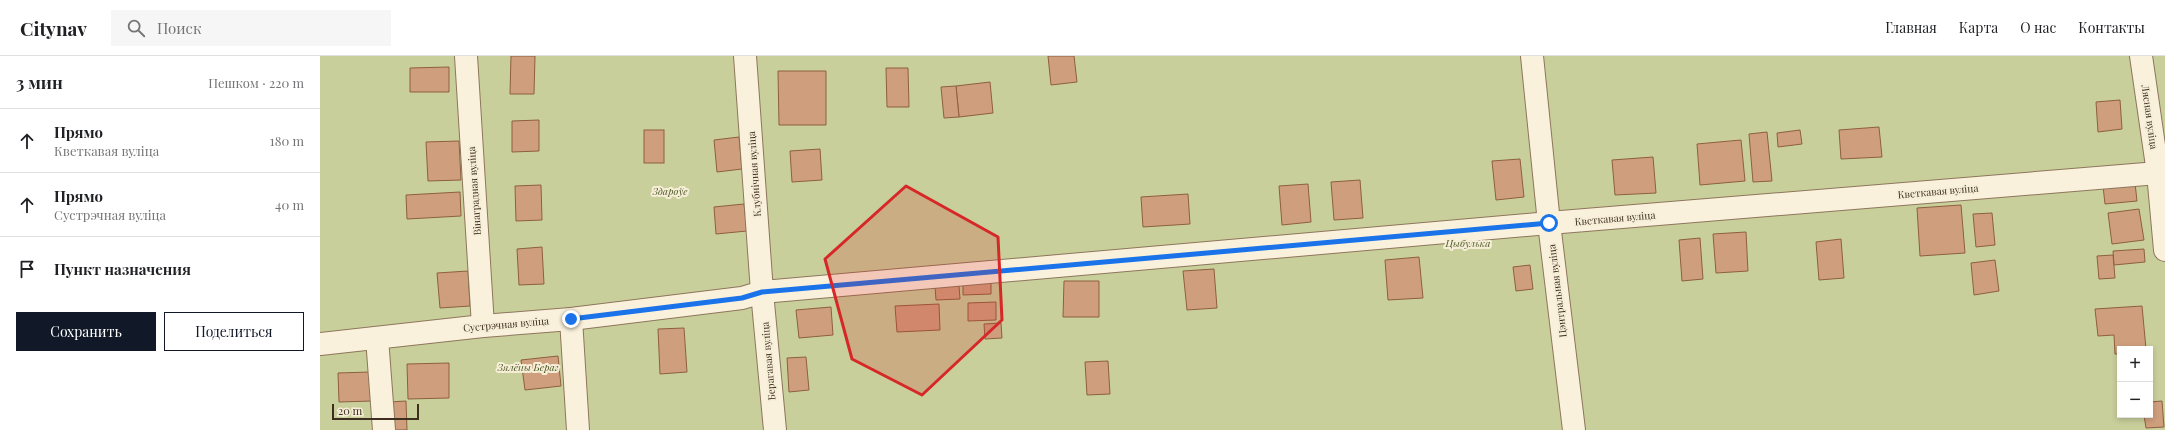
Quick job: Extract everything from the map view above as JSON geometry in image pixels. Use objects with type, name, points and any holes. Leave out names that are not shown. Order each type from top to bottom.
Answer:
[{"type":"lane","name":"Вінаградная вуліца","points":[[466,56],[483,326]]},
{"type":"lane","name":"Клубнічная вуліца","points":[[745,56],[762,292]]},
{"type":"lane","name":"Цэнтральная вуліца","points":[[1532,56],[1549,223],[1574,430]]},
{"type":"lane","name":"Лясная вуліца","points":[[2141,56],[2158,173],[2165,250]]},
{"type":"lane","name":"Кветкавая вуліца","points":[[762,292],[1549,223],[2158,173]]},
{"type":"lane","name":"Сустрэчная вуліца","points":[[320,344],[483,326],[571,319],[742,298],[762,292]]},
{"type":"lane","name":"Берагавая вуліца","points":[[762,292],[775,430]]},
{"type":"lane","points":[[571,319],[578,430]]},
{"type":"lane","points":[[377,338],[384,430]]},
{"type":"highlighted area","points":[[906,186],[998,237],[1002,320],[922,395],[852,359],[825,259]]},
{"type":"green space","name":"Цыбулька","points":[[320,56],[2165,56],[2165,430],[320,430]]},
{"type":"building","points":[[511,56],[535,56],[534,94],[510,94]]},
{"type":"building","points":[[1048,56],[1074,56],[1077,82],[1051,85]]},
{"type":"building","points":[[449,67],[449,92],[410,92],[410,68]]},
{"type":"building","points":[[886,68],[908,68],[909,107],[887,107]]},
{"type":"building","points":[[778,71],[826,71],[826,125],[779,125]]},
{"type":"building","points":[[990,82],[993,113],[959,117],[956,86]]},
{"type":"building","points":[[956,86],[959,117],[944,118],[941,87]]},
{"type":"building","points":[[2120,100],[2122,129],[2098,132],[2096,102]]},
{"type":"building","points":[[539,120],[539,151],[512,152],[512,121]]},
{"type":"building","points":[[1879,127],[1882,157],[1841,159],[1839,130]]},
{"type":"building","points":[[644,130],[664,130],[664,163],[644,163]]},
{"type":"building","points":[[1800,130],[1802,144],[1778,147],[1777,133]]},
{"type":"building","points":[[1767,132],[1772,181],[1753,182],[1749,134]]},
{"type":"building","points":[[739,137],[742,169],[717,172],[714,140]]},
{"type":"building","points":[[1741,140],[1745,181],[1700,185],[1697,144]]},
{"type":"building","points":[[459,141],[461,180],[428,181],[426,142]]},
{"type":"building","points":[[820,149],[822,180],[792,182],[790,151]]},
{"type":"building","points":[[1653,157],[1656,193],[1615,195],[1612,160]]},
{"type":"building","points":[[1520,159],[1524,197],[1496,200],[1492,161]]},
{"type":"building","points":[[1360,180],[1363,218],[1334,220],[1331,182]]},
{"type":"building","points":[[2135,183],[2137,201],[2105,204],[2103,186]]},
{"type":"building","points":[[1308,184],[1311,222],[1282,225],[1279,186]]},
{"type":"building","points":[[541,185],[542,220],[516,221],[515,186]]},
{"type":"building","points":[[460,192],[461,216],[407,219],[406,195]]},
{"type":"building","points":[[1188,194],[1190,224],[1143,227],[1141,197]]},
{"type":"building","points":[[744,204],[747,231],[716,234],[714,207]]},
{"type":"building","points":[[1961,205],[1965,253],[1920,256],[1917,208]]},
{"type":"building","points":[[2139,209],[2144,240],[2112,244],[2108,213]]},
{"type":"building","points":[[1992,213],[1995,245],[1976,247],[1973,214]]},
{"type":"building","points":[[1746,232],[1748,271],[1716,273],[1713,234]]},
{"type":"building","points":[[1700,238],[1703,279],[1682,281],[1679,240]]},
{"type":"building","points":[[1841,239],[1844,278],[1819,280],[1816,242]]},
{"type":"building","points":[[542,247],[544,284],[519,285],[517,249]]},
{"type":"building","points":[[2144,249],[2145,262],[2114,265],[2113,251]]},
{"type":"building","points":[[2113,255],[2115,278],[2099,279],[2097,256]]},
{"type":"building","points":[[1419,257],[1423,298],[1388,300],[1385,260]]},
{"type":"building","points":[[1995,260],[1999,291],[1974,295],[1971,263]]},
{"type":"building","points":[[1530,265],[1533,289],[1516,291],[1513,267]]},
{"type":"building","points":[[1214,269],[1217,308],[1187,310],[1183,271]]},
{"type":"building","points":[[468,271],[470,306],[440,308],[437,273]]},
{"type":"building","points":[[1064,281],[1099,281],[1099,317],[1063,317]]},
{"type":"building","points":[[991,282],[991,294],[963,295],[963,283]]},
{"type":"building","points":[[959,286],[960,299],[936,300],[935,287]]},
{"type":"building","points":[[996,302],[996,320],[968,321],[968,303]]},
{"type":"building","points":[[939,304],[940,330],[897,332],[895,306]]},
{"type":"building","points":[[2142,306],[2146,346],[2117,346],[2117,354],[2115,354],[2114,335],[2098,336],[2095,309]]},
{"type":"building","points":[[831,307],[833,335],[799,338],[796,310]]},
{"type":"building","points":[[1001,323],[1002,338],[985,339],[984,324]]},
{"type":"building","points":[[684,328],[687,372],[660,374],[658,329]]},
{"type":"building","points":[[558,356],[561,386],[525,390],[521,360]]},
{"type":"building","points":[[806,357],[809,390],[789,392],[787,358]]},
{"type":"building","points":[[1108,361],[1110,394],[1087,395],[1085,362]]},
{"type":"building","points":[[449,363],[449,398],[408,399],[407,364]]},
{"type":"building","points":[[370,372],[372,401],[339,402],[338,373]]},
{"type":"building","points":[[406,401],[407,430],[390,430],[389,402]]},
{"type":"building","points":[[2162,401],[2164,427],[2146,428],[2144,418],[2153,418],[2153,402]]},
{"type":"route","points":[[571,319],[742,298],[762,292],[1549,223]]},
{"type":"park label","name":"Здароўе","points":[[670,191]]},
{"type":"park label","name":"Зялёны Бераг","points":[[528,367]]}]
